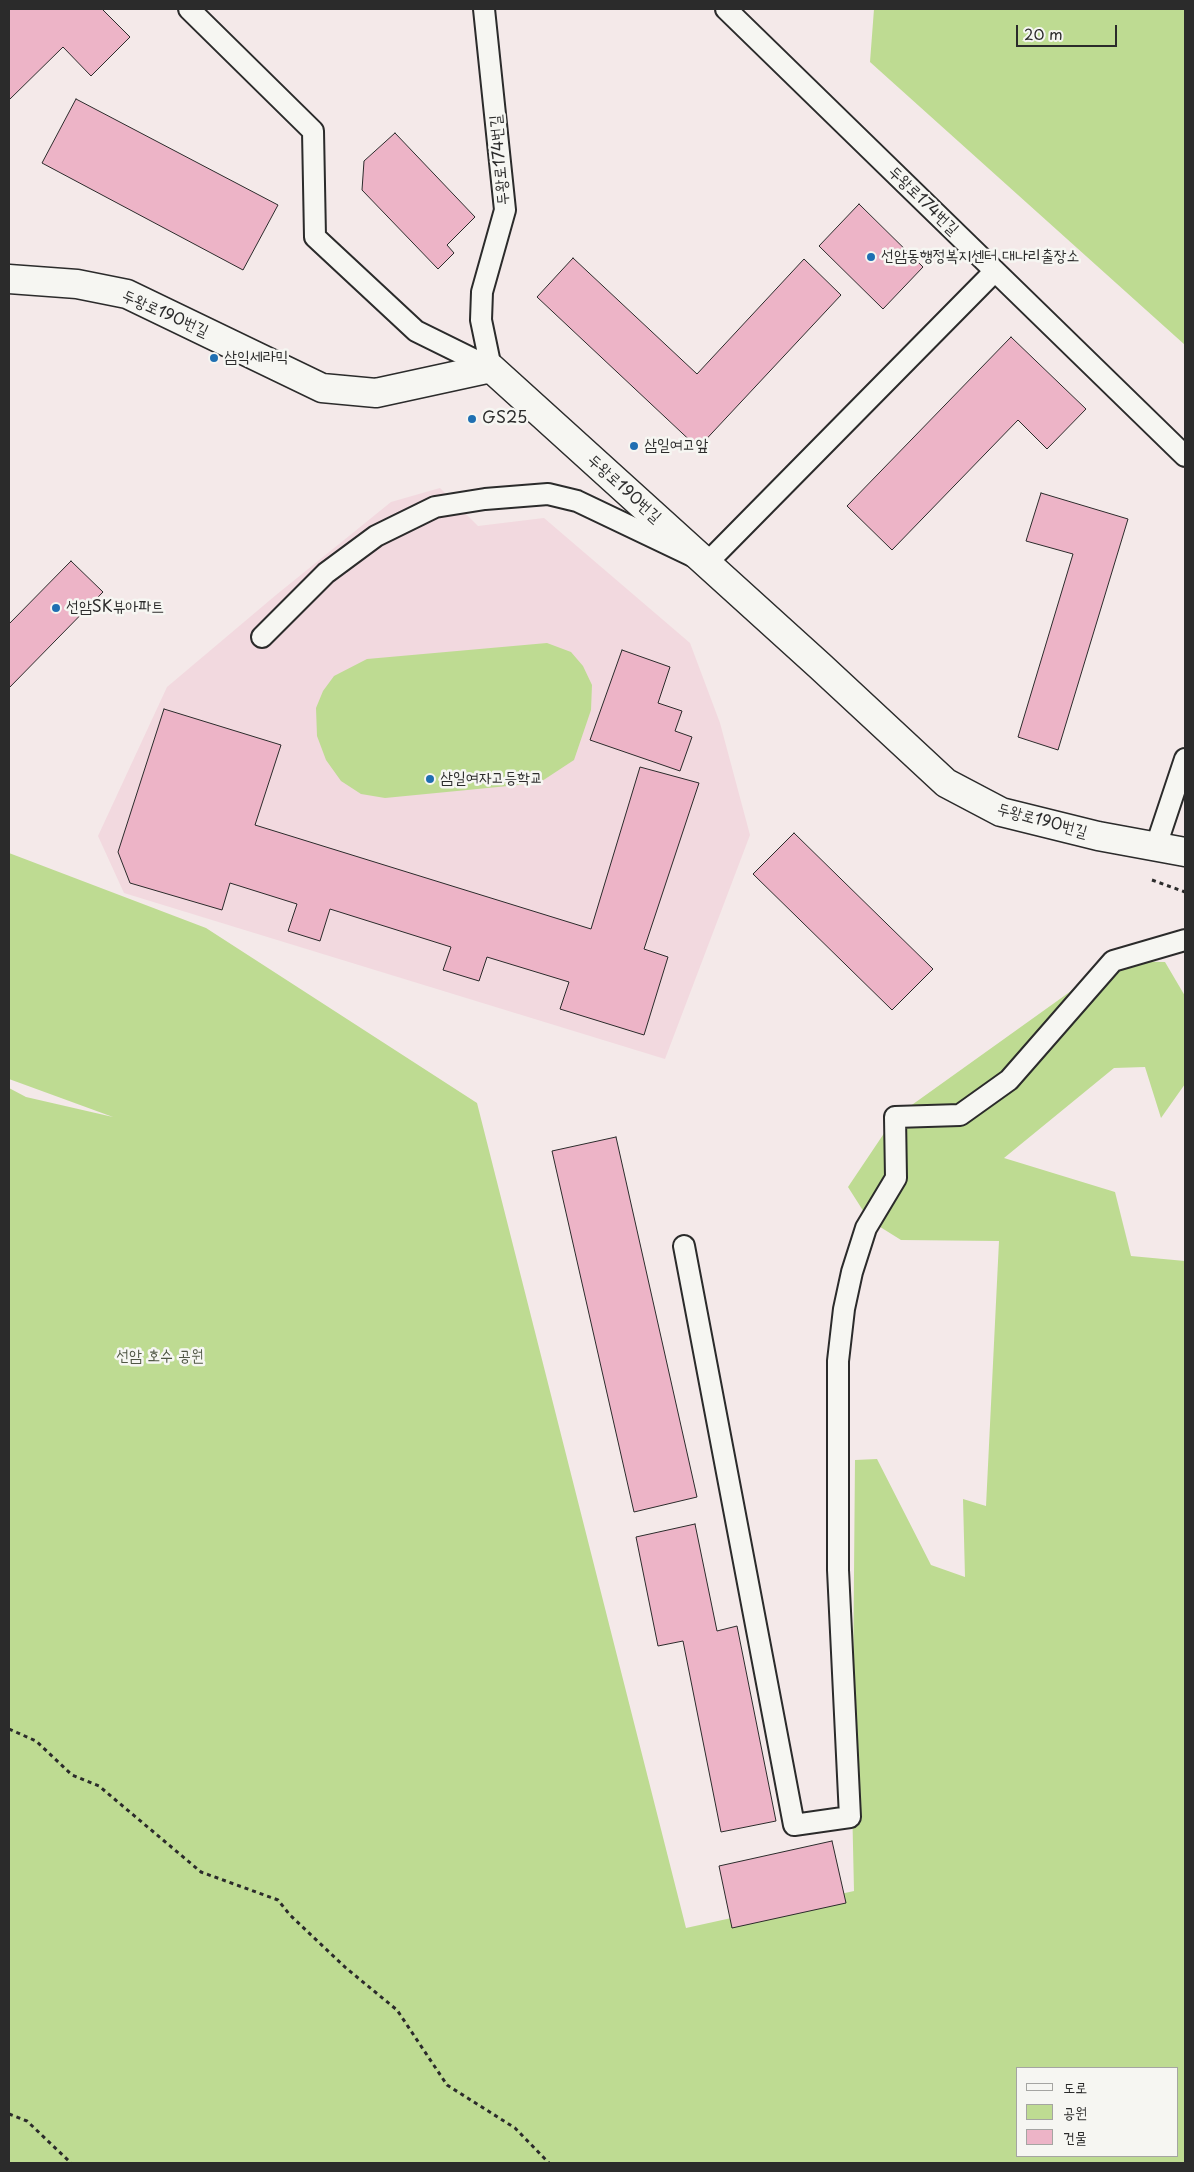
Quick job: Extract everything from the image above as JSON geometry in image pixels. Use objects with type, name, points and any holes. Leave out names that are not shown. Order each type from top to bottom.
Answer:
[{"type":"street","name":"두왕로190번길","points":[[9,279],[77,284],[127,294],[322,388],[376,393],[491,368],[946,783],[1001,812],[1098,836],[1185,852]]},
{"type":"lane","points":[[188,9],[313,131],[315,237],[416,331],[491,368]]},
{"type":"lane","name":"두왕로174번길","points":[[484,9],[506,210],[482,292],[481,320],[491,368]]},
{"type":"lane","name":"두왕로174번길","points":[[726,9],[1185,456]]},
{"type":"lane","points":[[262,638],[326,573],[376,536],[435,507],[548,494],[577,501],[706,563],[995,271]]},
{"type":"lane","points":[[1156,846],[1185,759]]},
{"type":"lane","points":[[684,1246],[794,1826],[850,1817],[838,1570],[838,1361],[844,1309],[852,1272],[866,1228],[896,1178],[895,1117],[960,1115],[1009,1080],[1114,961],[1185,940]]},
{"type":"path","points":[[9,1728],[36,1741],[72,1775],[99,1786],[202,1872],[278,1900],[290,1915],[346,1968],[397,2010],[447,2085],[515,2128],[549,2163]]},
{"type":"path","points":[[9,2114],[27,2121],[71,2163]]},
{"type":"shaded area","name":"삼일여자고등학교","points":[[440,488],[478,526],[544,518],[690,643],[720,723],[750,835],[665,1059],[124,893],[98,836],[167,687],[276,595],[391,502]]},
{"type":"green space","points":[[874,9],[1185,9],[1185,345],[870,62]]},
{"type":"green space","points":[[547,643],[571,652],[583,666],[592,685],[591,710],[574,760],[539,783],[385,798],[361,794],[341,781],[326,760],[317,736],[316,708],[323,691],[334,676],[367,659]]},
{"type":"green space","name":"선암 호수 공원","points":[[9,853],[206,928],[477,1103],[686,1928],[854,1891],[852,1801],[855,1460],[877,1459],[931,1565],[965,1577],[963,1499],[986,1506],[999,1241],[901,1240],[869,1220],[848,1187],[895,1117],[1113,961],[1165,962],[1185,996],[1185,1084],[1161,1118],[1145,1067],[1114,1068],[1004,1158],[1115,1192],[1131,1256],[1185,1261],[1185,2163],[9,2163],[9,1088],[26,1097],[113,1117],[9,1079]]},
{"type":"building","points":[[9,9],[102,9],[130,37],[91,76],[63,47],[9,100]]},
{"type":"building","points":[[76,99],[278,205],[243,270],[42,163]]},
{"type":"building","points":[[395,133],[475,217],[447,245],[454,253],[438,269],[362,190],[364,161]]},
{"type":"building","points":[[859,204],[923,267],[883,309],[819,246]]},
{"type":"building","points":[[573,258],[697,374],[804,259],[841,295],[698,448],[537,297]]},
{"type":"building","points":[[1011,337],[1086,409],[1047,449],[1018,420],[892,550],[847,506]]},
{"type":"building","points":[[1041,493],[1128,519],[1058,750],[1018,737],[1073,554],[1026,541]]},
{"type":"building","name":"선암SK뷰아파트","points":[[71,561],[103,592],[9,688],[9,624]]},
{"type":"building","points":[[622,650],[670,667],[658,703],[682,711],[675,731],[692,737],[680,771],[590,740]]},
{"type":"building","points":[[164,709],[281,745],[255,825],[591,929],[640,767],[699,783],[644,949],[668,957],[644,1035],[560,1009],[569,982],[487,957],[479,981],[443,970],[451,947],[330,909],[320,941],[288,931],[297,904],[230,883],[222,910],[130,883],[118,852]]},
{"type":"building","points":[[794,833],[933,969],[892,1010],[753,874]]},
{"type":"building","points":[[616,1137],[697,1497],[634,1512],[552,1151]]},
{"type":"building","points":[[695,1524],[717,1631],[737,1626],[776,1821],[721,1832],[683,1641],[658,1646],[636,1537]]},
{"type":"building","points":[[832,1841],[846,1903],[732,1928],[719,1866]]},
{"type":"place","name":"선암동행정복지센터 대나리출장소","points":[[871,257]]},
{"type":"place","name":"삼익세라믹","points":[[214,358]]},
{"type":"place","name":"GS25","points":[[472,419]]},
{"type":"place","name":"삼일여고앞","points":[[634,446]]},
{"type":"place","name":"선암SK뷰아파트","points":[[56,608]]},
{"type":"place","name":"삼일여자고등학교","points":[[430,779]]}]
